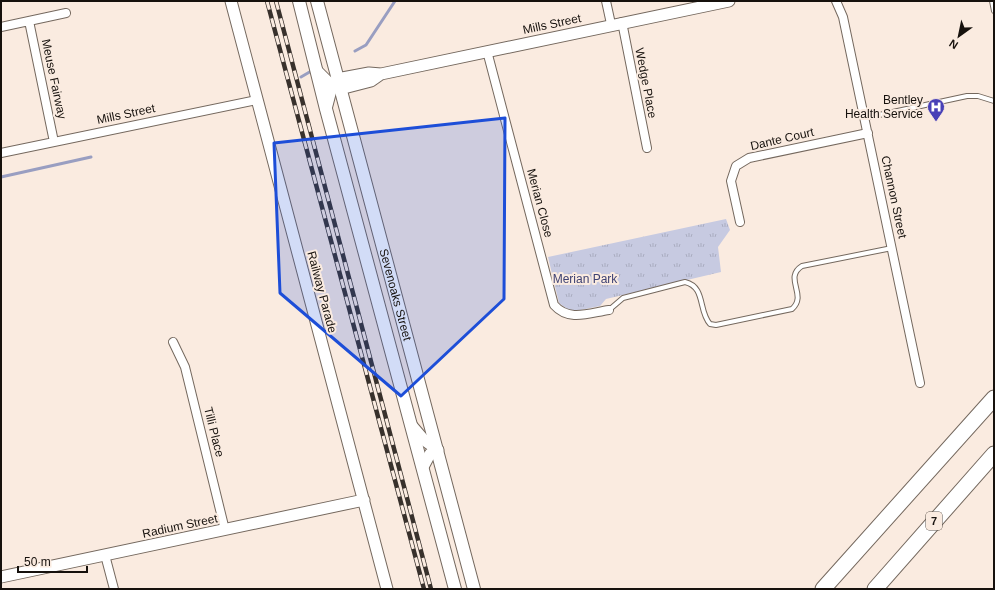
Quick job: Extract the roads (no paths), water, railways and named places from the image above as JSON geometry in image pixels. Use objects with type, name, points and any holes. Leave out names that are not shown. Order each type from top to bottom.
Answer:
[{"type":"highway","points":[[823,589],[994,399]]},
{"type":"highway","points":[[836,589],[891,523],[923,480],[994,399]]},
{"type":"highway","name":"7","points":[[874,589],[994,454]]},
{"type":"main road","name":"Sevenoaks Street","points":[[300,1],[326,109],[423,467],[454,589]]},
{"type":"main road","name":"Sevenoaks Street","points":[[317,1],[336,84],[438,450],[474,589]]},
{"type":"street","name":"Railway Parade","points":[[231,1],[387,589]]},
{"type":"street","name":"Wedge Place","points":[[606,1],[617,23],[647,148]]},
{"type":"street","name":"Mills Street","points":[[336,84],[369,73],[381,74],[617,23],[729,1]]},
{"type":"street","name":"Channon Street","points":[[836,1],[843,17],[920,383]]},
{"type":"street","name":"Channon Street","points":[[843,17],[844,1]]},
{"type":"street","points":[[1,27],[66,13]]},
{"type":"street","name":"Meuse Fairway","points":[[29,21],[54,142]]},
{"type":"street","name":"Merian Close","points":[[487,51],[554,304],[560,311],[570,316],[609,310]]},
{"type":"street","points":[[317,71],[336,84],[326,109]]},
{"type":"street","name":"Mills Street","points":[[1,153],[257,100]]},
{"type":"street","name":"Dante Court","points":[[740,222],[731,181],[736,166],[749,158],[868,133]]},
{"type":"street","name":"Tilli Place","points":[[174,342],[185,367],[225,530]]},
{"type":"street","points":[[412,426],[424,440],[438,450],[430,454],[423,467]]},
{"type":"street","name":"Radium Street","points":[[1,578],[364,500]]},
{"type":"street","points":[[106,556],[114,589]]},
{"type":"lane","points":[[992,1],[994,11]]},
{"type":"lane","points":[[865,118],[968,96],[978,96],[994,101]]},
{"type":"lane","points":[[609,310],[623,298],[685,282],[692,284],[698,289],[705,319],[710,324],[716,325],[792,309],[797,304],[798,298],[794,276],[796,269],[802,266],[892,248]]},
{"type":"waterway","points":[[355,51],[366,45],[395,1]]},
{"type":"waterway","points":[[301,77],[313,70]]},
{"type":"waterway","points":[[1,177],[91,157]]},
{"type":"railway","points":[[267,1],[424,589]]},
{"type":"railway","points":[[276,1],[431,589]]},
{"type":"place","name":"Bentley Health Service","points":[[936,122]]},
{"type":"park label","name":"Merian Park","points":[[585,279]]}]
